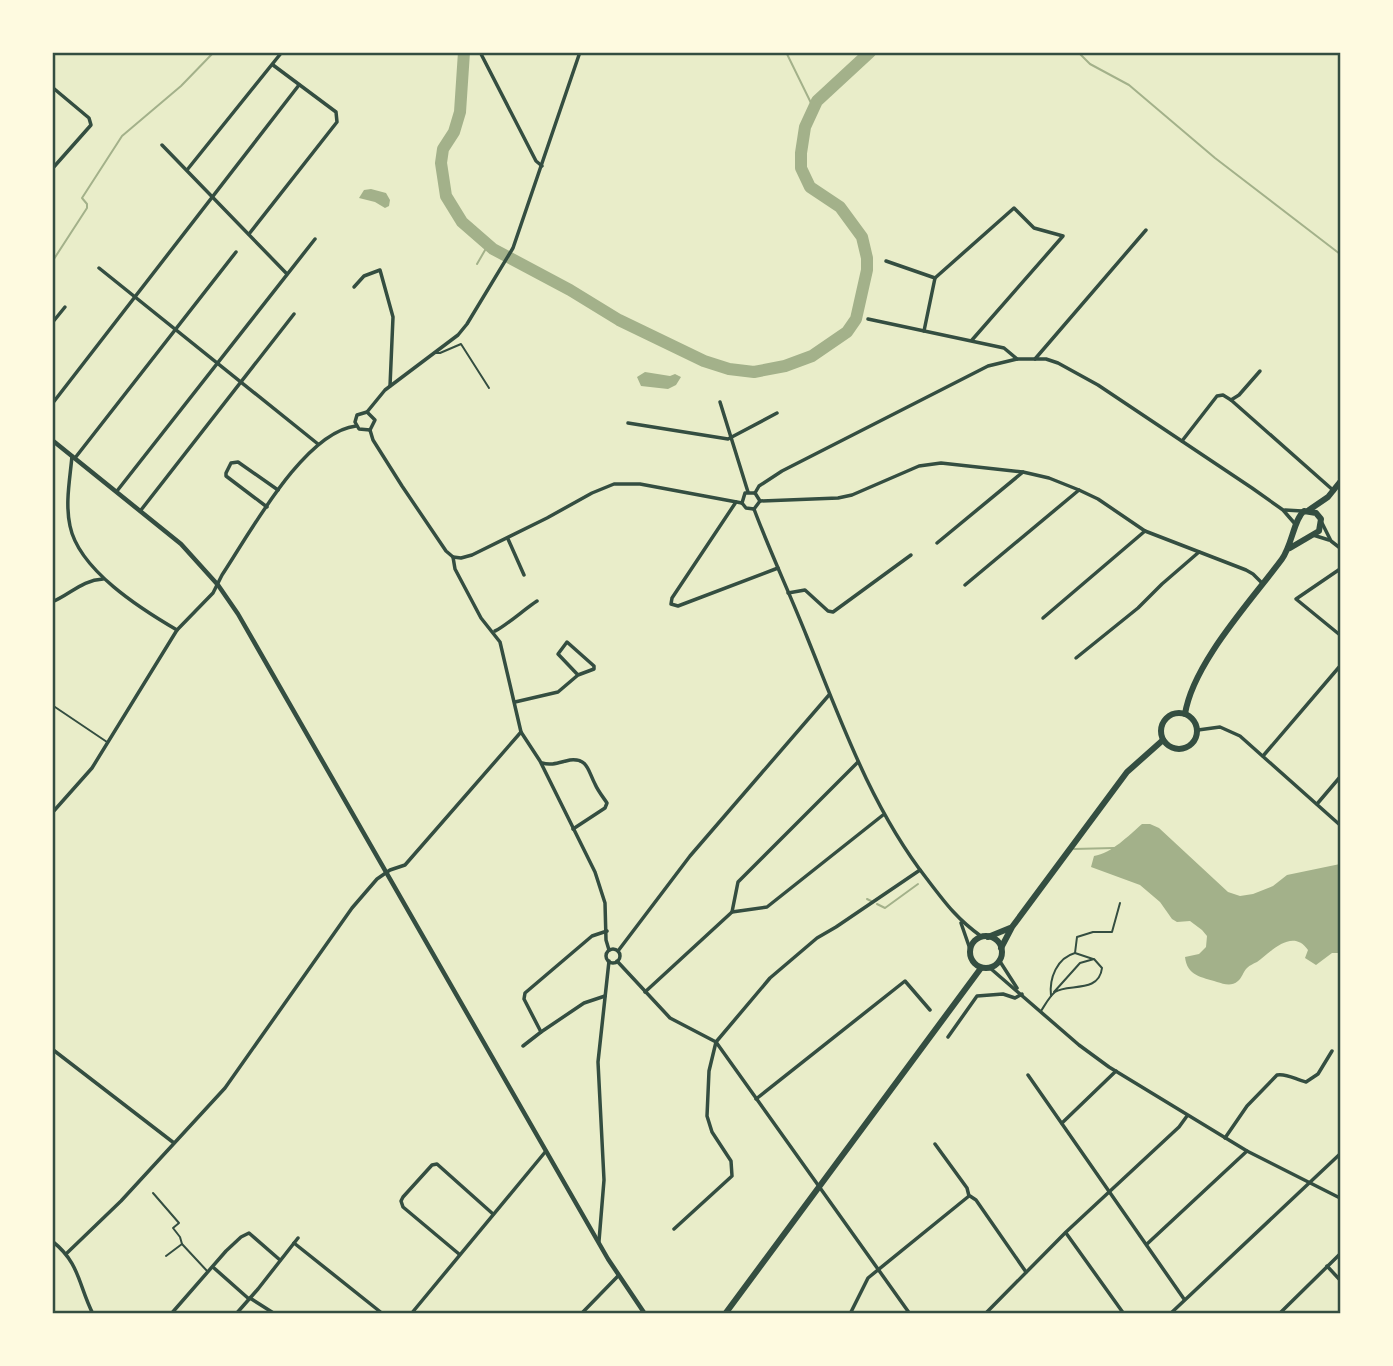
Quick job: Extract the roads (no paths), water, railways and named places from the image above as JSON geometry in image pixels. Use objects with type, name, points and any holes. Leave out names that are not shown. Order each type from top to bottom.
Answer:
[{"type":"main road","points":[[1290,548],[1319,531],[1331,494],[1340,482]]},
{"type":"main road","points":[[1185,714],[1196,676],[1290,548],[1298,517],[1331,494]]},
{"type":"main road","points":[[1306,511],[1316,513],[1321,521]]},
{"type":"main road","points":[[1296,526],[1301,533],[1311,536]]},
{"type":"main road","points":[[1174,714],[1185,714],[1195,721],[1198,730],[1194,742],[1182,750],[1170,747],[1163,740],[1161,730],[1166,719],[1174,714]]},
{"type":"main road","points":[[972,961],[981,968],[990,968],[999,960],[1001,948],[1012,927],[1127,772],[1163,740]]},
{"type":"main road","points":[[970,981],[970,950],[974,941],[1012,927]]},
{"type":"main road","points":[[985,937],[995,939],[1001,948]]},
{"type":"main road","points":[[725,1314],[981,968]]},
{"type":"street","points":[[187,170],[282,52]]},
{"type":"street","points":[[480,52],[541,166]]},
{"type":"street","points":[[356,426],[357,415],[367,412],[390,386],[458,335],[513,248],[580,52]]},
{"type":"street","points":[[249,234],[337,122],[336,112],[273,65]]},
{"type":"street","points":[[52,404],[299,85]]},
{"type":"street","points":[[52,87],[89,118],[91,125],[52,169]]},
{"type":"street","points":[[162,145],[286,274]]},
{"type":"street","points":[[924,331],[935,278],[1014,208],[1034,228],[1063,236],[972,340]]},
{"type":"street","points":[[1035,359],[1146,230]]},
{"type":"street","points":[[117,491],[314,239]]},
{"type":"street","points":[[177,630],[103,579],[79,547],[70,528],[68,495],[74,457],[236,253]]},
{"type":"street","points":[[886,261],[935,278]]},
{"type":"street","points":[[99,268],[318,444]]},
{"type":"street","points":[[354,287],[364,276],[380,270],[393,317],[390,386]]},
{"type":"street","points":[[52,323],[65,307]]},
{"type":"street","points":[[141,509],[294,314]]},
{"type":"street","points":[[868,319],[1004,348],[1017,359]]},
{"type":"street","points":[[755,493],[759,486],[782,471],[988,366],[1017,359],[1046,359],[1098,385],[1182,441],[1283,510],[1296,526]]},
{"type":"street","points":[[1231,400],[1239,395],[1260,371]]},
{"type":"street","points":[[1182,441],[1217,396],[1223,395],[1331,494]]},
{"type":"street","points":[[720,402],[748,492]]},
{"type":"street","points":[[367,412],[375,420],[370,430],[373,440],[446,551],[453,556],[467,557],[614,484],[640,484],[739,502],[746,508],[754,509]]},
{"type":"street","points":[[628,423],[724,439],[777,413]]},
{"type":"street","points":[[52,813],[92,768],[177,630],[218,585],[290,473],[318,444],[345,427],[356,426],[362,431],[370,430]]},
{"type":"street","points":[[52,440],[141,509],[181,544],[218,585],[252,636],[618,1276],[645,1314]]},
{"type":"street","points":[[267,507],[226,477],[231,463],[238,462],[278,491]]},
{"type":"street","points":[[760,501],[838,498],[852,495],[919,466],[941,463],[1023,472],[1049,478],[1079,490],[1098,499],[1145,531],[1254,574],[1263,585]]},
{"type":"street","points":[[937,543],[1023,472]]},
{"type":"street","points":[[965,585],[1079,490]]},
{"type":"street","points":[[760,501],[755,493],[748,492],[743,496],[671,604],[678,606],[778,568]]},
{"type":"street","points":[[754,509],[760,501]]},
{"type":"street","points":[[754,509],[858,762],[884,814],[920,870],[960,921],[970,950]]},
{"type":"street","points":[[1283,510],[1306,511]]},
{"type":"street","points":[[1321,521],[1331,541]]},
{"type":"street","points":[[1043,618],[1145,531]]},
{"type":"street","points":[[1311,536],[1331,541],[1340,548]]},
{"type":"street","points":[[508,538],[524,575]]},
{"type":"street","points":[[1076,658],[1138,608],[1199,552]]},
{"type":"street","points":[[788,593],[805,590],[828,611],[833,612],[911,555]]},
{"type":"street","points":[[453,556],[455,569],[481,618],[493,631],[503,649],[521,732],[540,761],[601,887],[609,950],[606,956],[609,961],[599,1041],[597,1085],[603,1158],[600,1245]]},
{"type":"street","points":[[1296,599],[1340,569]]},
{"type":"street","points":[[52,602],[84,583],[103,579]]},
{"type":"street","points":[[1289,593],[1340,635]]},
{"type":"street","points":[[493,631],[499,630],[537,601]]},
{"type":"street","points":[[515,702],[558,692],[578,675],[592,671],[594,666],[567,642],[558,654],[578,675]]},
{"type":"street","points":[[1263,756],[1340,666]]},
{"type":"street","points":[[618,951],[690,856],[829,695]]},
{"type":"street","points":[[1198,730],[1220,727],[1231,731],[1340,825]]},
{"type":"street","points":[[67,1252],[121,1201],[225,1088],[352,908],[386,872],[405,865],[521,732]]},
{"type":"street","points":[[540,761],[547,765],[572,760],[582,761],[607,803],[605,808],[573,829]]},
{"type":"street","points":[[732,912],[738,882],[858,762]]},
{"type":"street","points":[[1317,804],[1340,777]]},
{"type":"street","points":[[645,992],[732,912],[767,907],[884,814]]},
{"type":"street","points":[[674,1229],[732,1176],[731,1161],[712,1132],[707,1115],[709,1071],[716,1042],[770,978],[817,938],[836,928],[920,870]]},
{"type":"street","points":[[960,921],[985,937]]},
{"type":"street","points":[[541,1032],[524,999],[524,993],[593,936],[607,931]]},
{"type":"street","points":[[609,950],[618,951]]},
{"type":"street","points":[[617,961],[620,956],[618,951]]},
{"type":"street","points":[[999,960],[1020,992]]},
{"type":"street","points":[[609,961],[617,961],[670,1018],[716,1042],[910,1314]]},
{"type":"street","points":[[990,968],[1040,1012],[1116,1071],[1247,1151],[1340,1198]]},
{"type":"street","points":[[756,1099],[905,981],[930,1010]]},
{"type":"street","points":[[947,1037],[977,996],[1003,994],[1015,998],[1020,992]]},
{"type":"street","points":[[523,1046],[584,1003],[605,996]]},
{"type":"street","points":[[52,1049],[174,1143]]},
{"type":"street","points":[[1225,1138],[1247,1106],[1277,1074],[1306,1082],[1318,1074],[1332,1051]]},
{"type":"street","points":[[1062,1123],[1116,1071]]},
{"type":"street","points":[[1028,1075],[1184,1299]]},
{"type":"street","points":[[985,1314],[1066,1232],[1179,1127],[1187,1116]]},
{"type":"street","points":[[935,1144],[967,1188],[969,1196],[976,1200],[1026,1272]]},
{"type":"street","points":[[1147,1244],[1247,1151]]},
{"type":"street","points":[[411,1314],[546,1152]]},
{"type":"street","points":[[1170,1314],[1340,1154]]},
{"type":"street","points":[[459,1254],[403,1207],[401,1201],[404,1197],[432,1165],[437,1164],[493,1214]]},
{"type":"street","points":[[850,1314],[868,1278],[969,1196]]},
{"type":"street","points":[[1066,1232],[1124,1314]]},
{"type":"street","points":[[171,1314],[226,1251],[249,1233],[279,1260]]},
{"type":"street","points":[[52,1241],[67,1252],[75,1266],[93,1314]]},
{"type":"street","points":[[236,1314],[296,1241],[383,1314]]},
{"type":"street","points":[[1279,1314],[1340,1254]]},
{"type":"street","points":[[1327,1266],[1340,1280]]},
{"type":"street","points":[[213,1268],[249,1299],[275,1314]]},
{"type":"street","points":[[581,1314],[618,1276]]},
{"type":"lane","points":[[434,352],[440,353],[461,344],[489,388]]},
{"type":"lane","points":[[52,705],[108,743]]},
{"type":"lane","points":[[1075,953],[1076,940],[1084,933],[1112,932],[1120,903]]},
{"type":"lane","points":[[1051,997],[1050,983],[1056,968],[1071,954],[1094,959],[1102,968],[1098,978],[1079,987],[1054,992]]},
{"type":"lane","points":[[1040,1012],[1080,963],[1094,959]]},
{"type":"lane","points":[[153,1193],[179,1223],[173,1228],[180,1237],[181,1244],[209,1273]]},
{"type":"lane","points":[[166,1256],[181,1244]]},
{"type":"waterway","points":[[52,262],[87,208],[82,198],[122,136],[181,86],[214,52]]},
{"type":"waterway","points":[[464,52],[460,112],[454,132],[443,149],[441,163],[446,196],[462,222],[493,249],[619,320],[704,361],[729,369],[754,372],[785,366],[812,356],[847,332],[856,319],[867,270],[862,237],[840,207],[810,187],[801,168],[801,153],[805,127],[817,101],[870,52]]},
{"type":"waterway","points":[[786,52],[813,107]]},
{"type":"waterway","points":[[1078,52],[1090,64],[1129,85],[1215,158],[1340,254]]},
{"type":"waterway","points":[[477,264],[488,245]]},
{"type":"waterway","points":[[1074,849],[1114,848]]},
{"type":"waterway","points":[[877,904],[885,908],[918,884]]},
{"type":"waterway","points":[[867,899],[871,901]]}]
